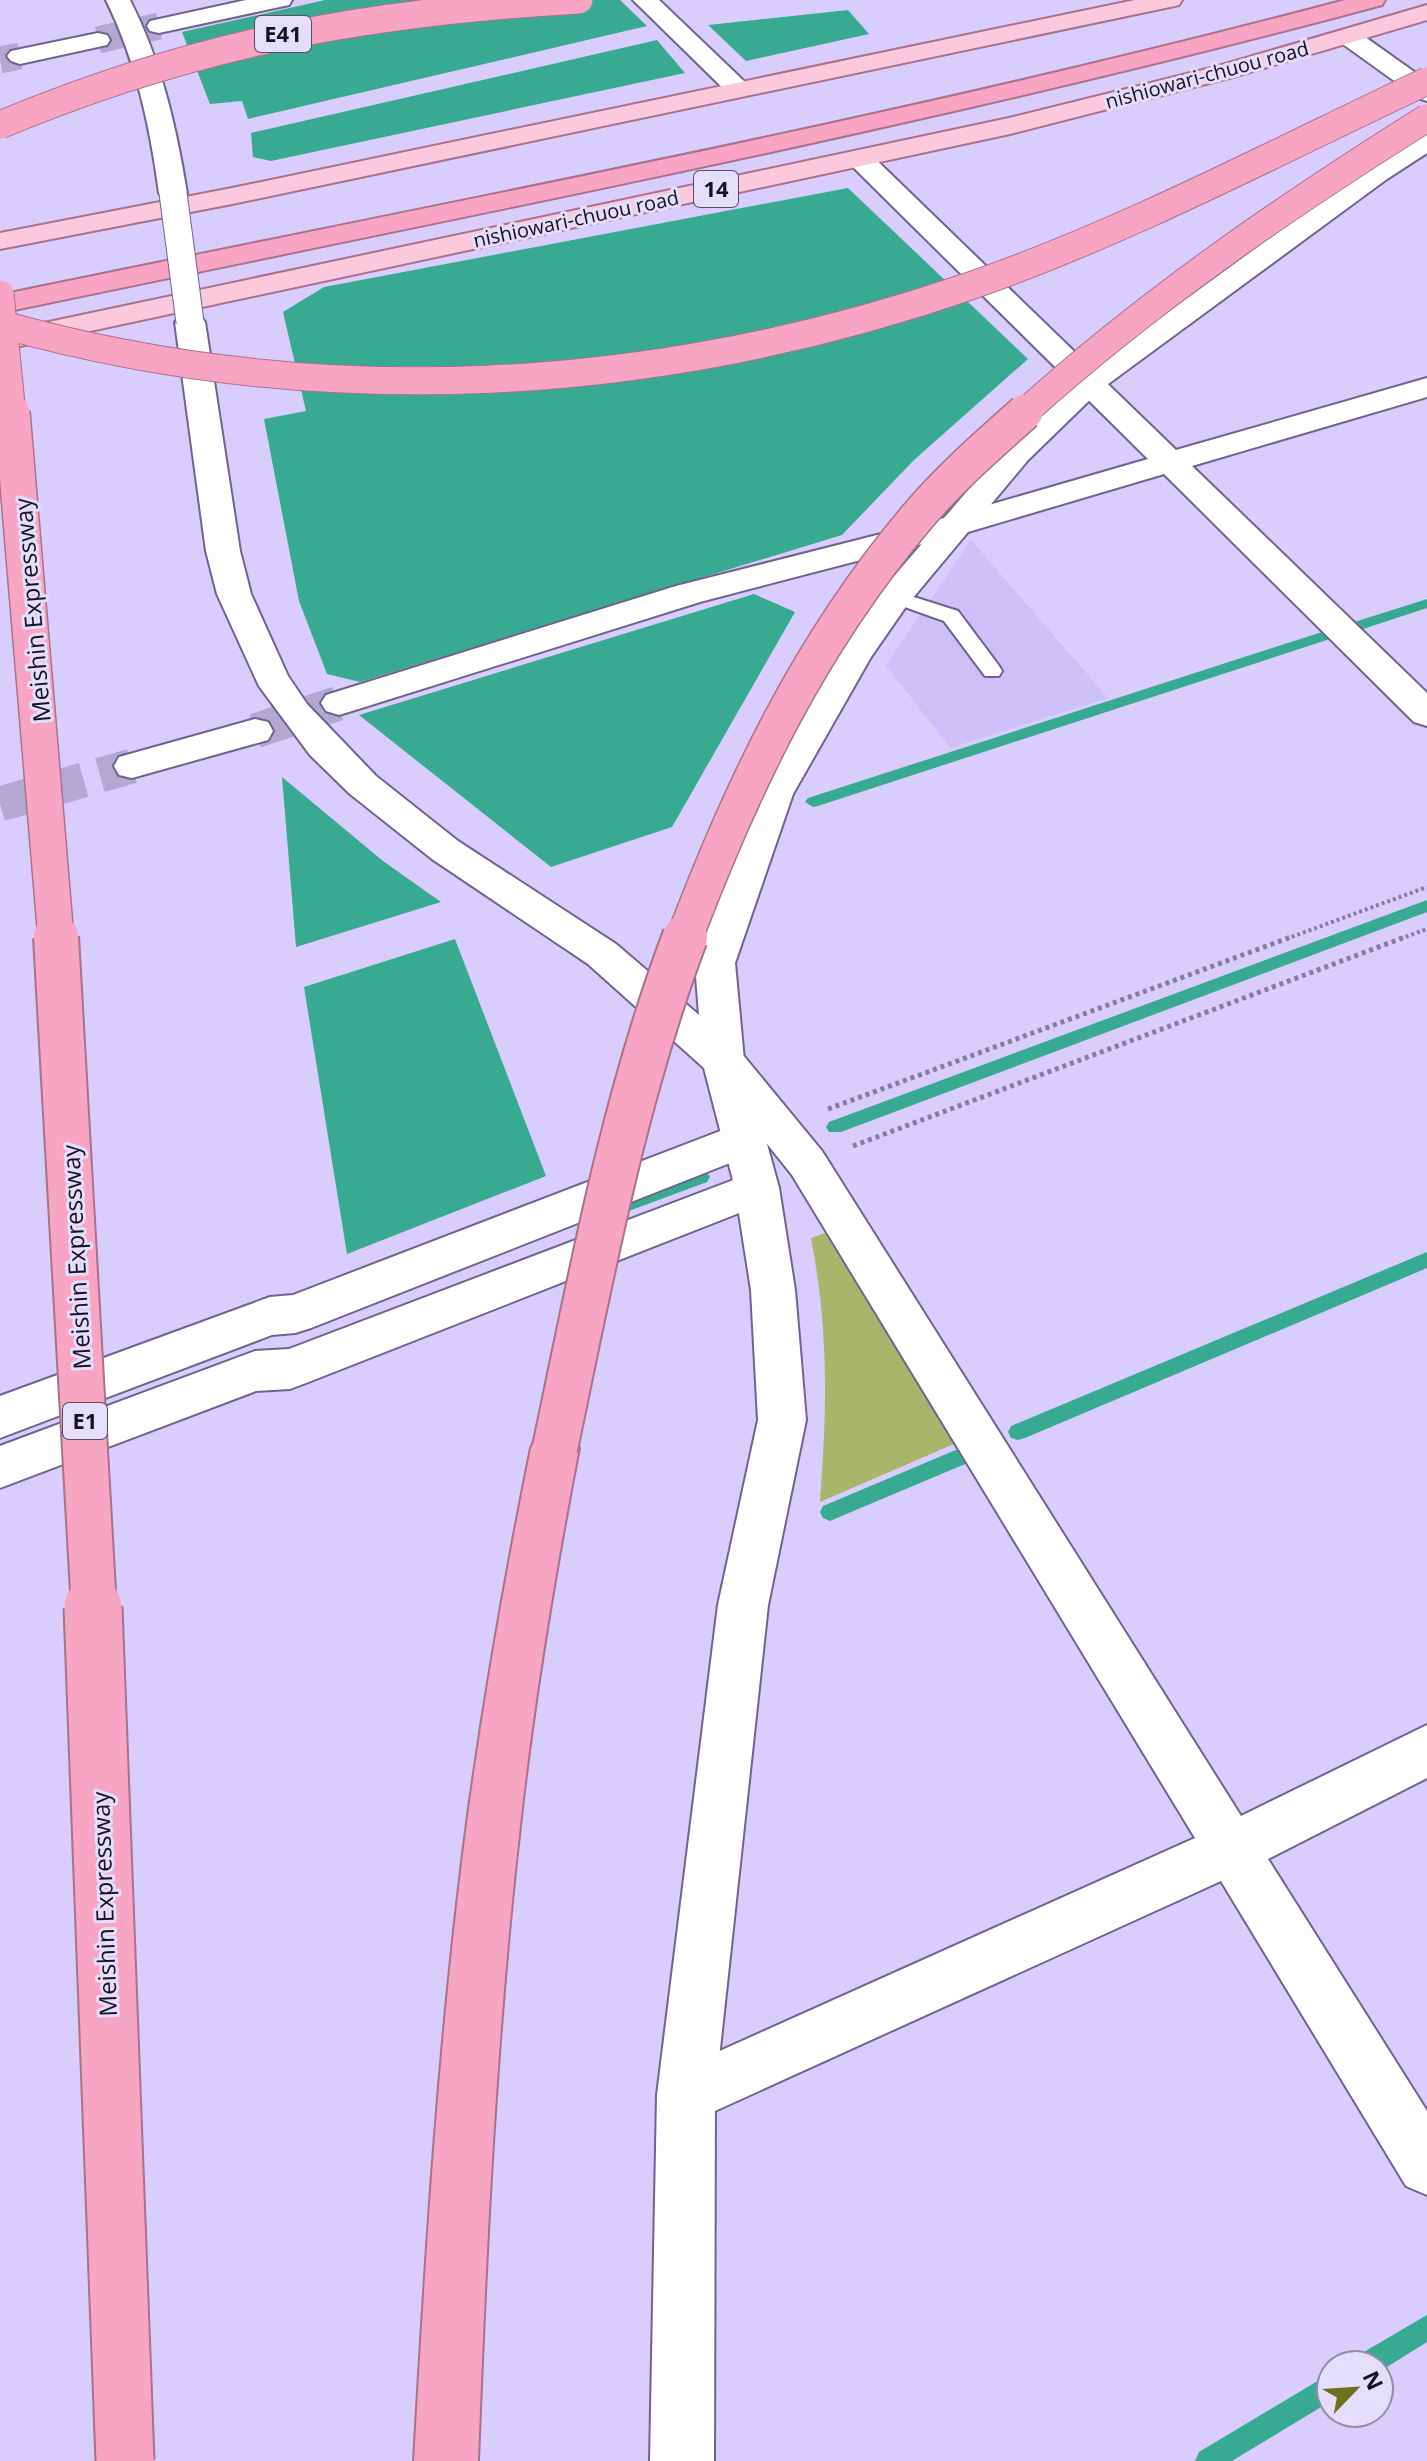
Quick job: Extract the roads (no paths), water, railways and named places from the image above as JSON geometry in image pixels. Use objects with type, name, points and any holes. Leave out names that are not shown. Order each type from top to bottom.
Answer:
[{"type":"highway","name":"E41","points":[[0,125],[61,99],[138,72],[259,39],[417,12],[579,0]]},
{"type":"highway","points":[[0,304],[746,149],[1190,49],[1373,0]]},
{"type":"highway","points":[[0,324],[213,367],[368,382],[520,381],[679,364],[825,331],[973,285],[1140,216],[1427,81]]},
{"type":"highway","points":[[141,248],[867,97]]},
{"type":"highway","points":[[446,2461],[453,2300],[476,1992],[508,1714],[555,1448],[614,1182],[666,992],[709,871],[756,763],[809,668],[860,590],[917,517],[1056,383],[1164,297],[1235,245],[1427,118]]},
{"type":"highway","name":"Meishin Expressway","points":[[4,281],[52,829],[80,1294],[125,2461]]},
{"type":"main road","points":[[0,241],[232,196],[1159,1]]},
{"type":"main road","name":"nishiowari-chuou road","points":[[0,341],[1010,126],[1349,37],[1427,12]]},
{"type":"street","points":[[118,0],[149,73],[164,133],[223,551],[234,594],[271,678],[323,746],[373,793],[445,850],[602,954],[723,1060],[1231,1849],[1427,2165]]},
{"type":"street","points":[[159,26],[280,0]]},
{"type":"street","points":[[645,0],[739,90]]},
{"type":"street","points":[[1349,37],[1427,93]]},
{"type":"street","points":[[20,56],[98,40]]},
{"type":"street","points":[[723,1060],[715,963],[775,794],[855,654],[895,597],[1017,453],[1089,384],[1364,182],[1427,141]]},
{"type":"street","points":[[860,159],[1427,714]]},
{"type":"street","points":[[339,703],[688,594],[956,525],[1427,387]]},
{"type":"street","points":[[132,766],[255,731]]},
{"type":"street","points":[[682,2461],[686,2095],[743,1605],[782,1420],[773,1290],[757,1188],[777,1143]]},
{"type":"street","points":[[0,1417],[270,1316],[295,1314],[777,1143]]},
{"type":"street","points":[[0,1467],[255,1371],[290,1369],[757,1188]]},
{"type":"street","points":[[686,2095],[1231,1849],[1427,1751]]},
{"type":"lane","points":[[895,597],[951,616],[992,671]]},
{"type":"waterway","points":[[1368,641],[1353,627],[1427,603]]},
{"type":"waterway","points":[[813,802],[1325,636]]},
{"type":"waterway","points":[[835,1127],[1427,906]]},
{"type":"waterway","points":[[610,1211],[701,1177]]},
{"type":"waterway","points":[[1018,1432],[1427,1260]]},
{"type":"waterway","points":[[830,1512],[970,1453]]},
{"type":"waterway","points":[[1392,2349],[1427,2328]]},
{"type":"waterway","points":[[1208,2461],[1315,2396]]},
{"type":"tunnel","points":[[98,40],[159,26]]},
{"type":"tunnel","points":[[0,60],[20,56]]},
{"type":"tunnel","points":[[255,731],[339,703]]},
{"type":"tunnel","points":[[0,804],[132,766]]}]
